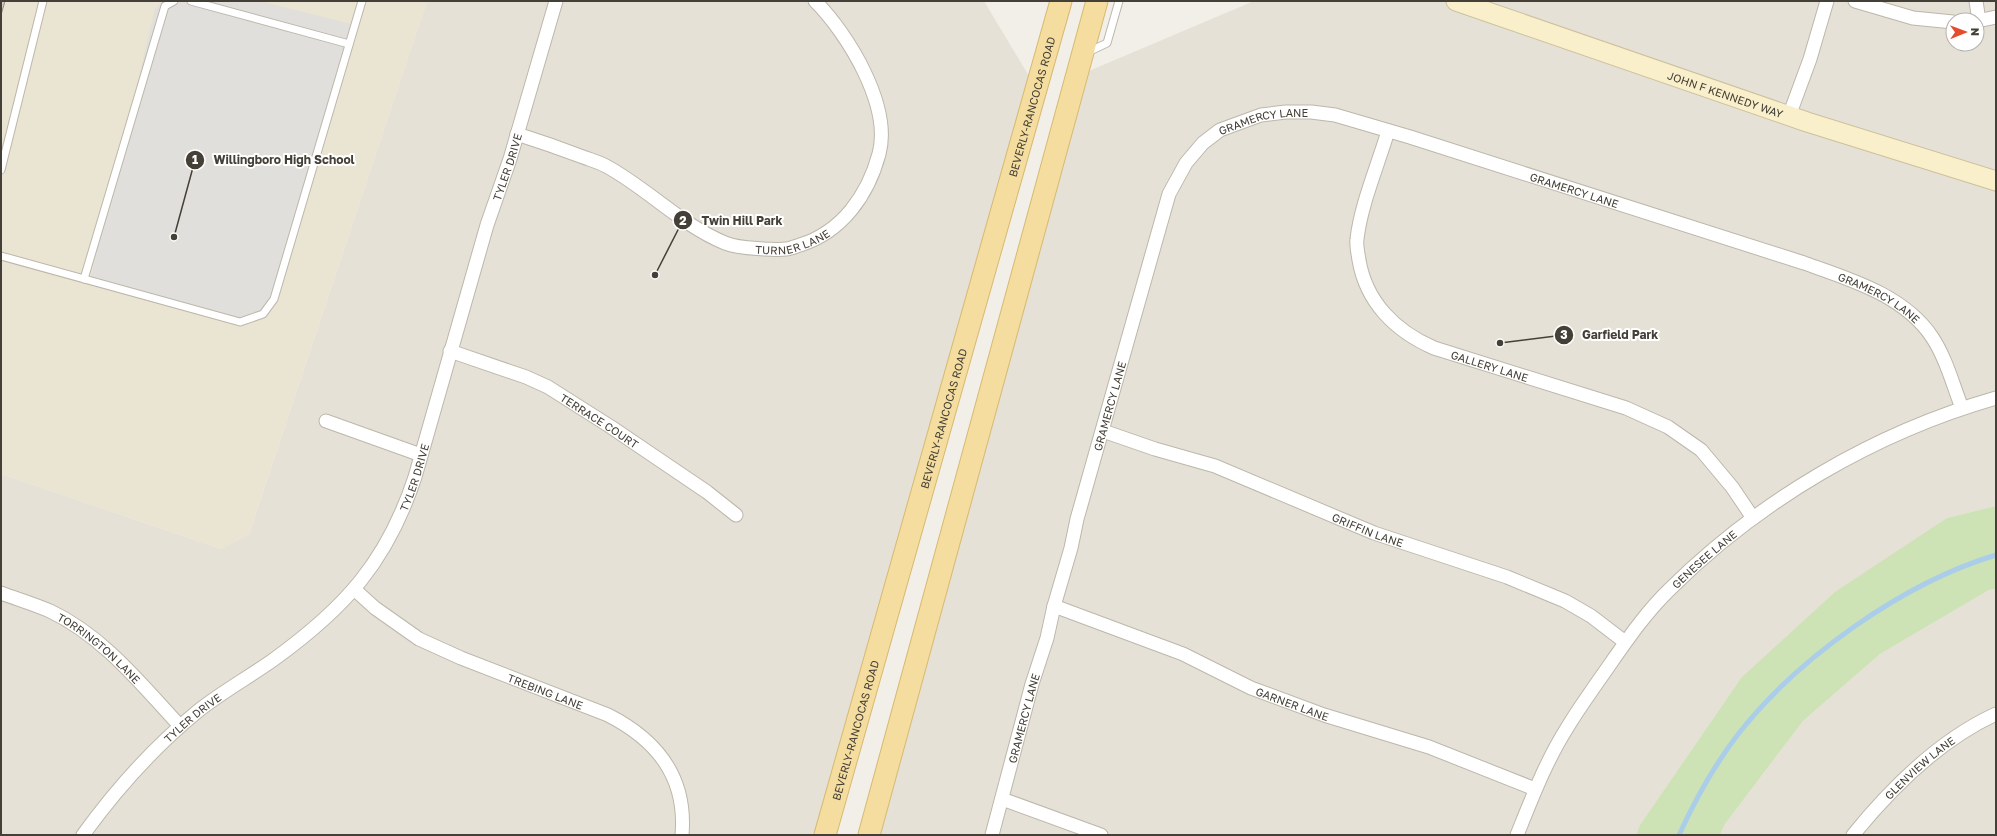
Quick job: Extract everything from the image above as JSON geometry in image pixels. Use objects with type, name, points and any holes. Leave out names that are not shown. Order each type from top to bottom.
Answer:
[{"type":"main road","name":"BEVERLY-RANCOCAS ROAD","points":[[825,835],[1061,1]]},
{"type":"main road","points":[[869,835],[1097,1]]},
{"type":"street","name":"TYLER DRIVE","points":[[83,835],[118,789],[156,747],[200,710],[296,643],[341,604],[378,558],[406,505],[487,225],[517,134],[556,1]]},
{"type":"street","name":"TURNER LANE","points":[[517,134],[606,166],[699,229],[726,243],[747,248],[786,249],[816,240],[835,227],[851,211],[865,192],[881,149],[880,125],[876,102],[867,79],[843,36],[829,15],[815,1]]},
{"type":"street","name":"JOHN F KENNEDY WAY","points":[[1456,1],[1789,116],[1996,181]]},
{"type":"street","points":[[1789,116],[1810,59],[1827,1]]},
{"type":"street","points":[[1855,1],[1912,18],[1945,21]]},
{"type":"street","points":[[1976,1],[1977,12]]},
{"type":"street","points":[[1985,19],[1996,17]]},
{"type":"street","name":"GRAMERCY LANE","points":[[992,835],[1032,684],[1047,638],[1054,606],[1071,548],[1077,519],[1103,431],[1143,281],[1169,194],[1186,163],[1203,143],[1220,130],[1261,115],[1286,112],[1311,112],[1335,115],[1388,130],[1804,262],[1870,288],[1889,299],[1923,324],[1941,352],[1962,408]]},
{"type":"street","name":"GALLERY LANE","points":[[1388,130],[1361,215],[1356,240],[1362,277],[1380,311],[1413,339],[1434,348],[1626,408],[1668,427],[1701,450],[1732,487],[1753,518]]},
{"type":"street","name":"TERRACE COURT","points":[[450,351],[526,377],[548,387],[653,455],[707,492],[736,515]]},
{"type":"street","name":"GENESEE LANE","points":[[1517,835],[1535,789],[1566,728],[1625,642],[1668,590],[1753,518],[1824,471],[1872,445],[1923,422],[1996,398]]},
{"type":"street","points":[[326,421],[421,455]]},
{"type":"street","name":"GRIFFIN LANE","points":[[1103,431],[1155,449],[1215,466],[1374,533],[1507,577],[1565,601],[1591,616],[1625,642]]},
{"type":"street","name":"TREBING LANE","points":[[354,589],[374,608],[419,639],[461,658],[608,715],[630,726],[648,740],[663,758],[674,778],[680,800],[683,822],[682,835]]},
{"type":"street","name":"TORRINGTON LANE","points":[[1,593],[50,611],[89,635],[122,663],[180,726]]},
{"type":"street","name":"GARNER LANE","points":[[1054,606],[1182,654],[1251,688],[1324,715],[1429,747],[1535,789]]},
{"type":"street","name":"GLENVIEW LANE","points":[[1853,835],[1871,813],[1915,769],[1963,731],[1996,714]]},
{"type":"street","points":[[1002,799],[1101,835]]},
{"type":"lane","points":[[1,170],[42,1]]},
{"type":"lane","points":[[84,279],[165,6],[174,1]]},
{"type":"lane","points":[[191,1],[349,44]]},
{"type":"lane","points":[[1,256],[240,322],[263,314],[274,299],[362,1]]},
{"type":"lane","points":[[1083,54],[1108,44],[1119,1]]},
{"type":"shaded area","points":[[1,1],[427,1],[249,534],[221,549],[1,474]]},
{"type":"shaded area","points":[[163,1],[260,1],[355,25],[274,299],[263,314],[240,322],[90,280],[155,9]]},
{"type":"shaded area","points":[[427,1],[984,1],[1029,76],[825,835],[1,835],[1,474],[221,549],[249,534]]},
{"type":"shaded area","points":[[1254,1],[1996,1],[1996,506],[1947,518],[1741,678],[1640,825],[1636,835],[869,835],[1077,76]]},
{"type":"shaded area","points":[[1996,589],[1996,835],[1720,835],[1725,824],[1803,721],[1880,654],[1989,590]]},
{"type":"green space","points":[[1996,506],[1996,589],[1989,590],[1880,654],[1803,721],[1725,824],[1720,835],[1636,835],[1640,825],[1741,678],[1835,592],[1947,518]]},
{"type":"building","points":[[1,1],[5,1],[1,15]]},
{"type":"waterway","points":[[1679,835],[1706,782],[1730,745],[1763,705],[1791,677],[1855,626],[1890,604],[1925,584],[1996,555]]},
{"type":"place","name":"Willingboro High School","points":[[174,237]]},
{"type":"place","name":"Twin Hill Park","points":[[655,275]]},
{"type":"place","name":"Garfield Park","points":[[1500,343]]}]
